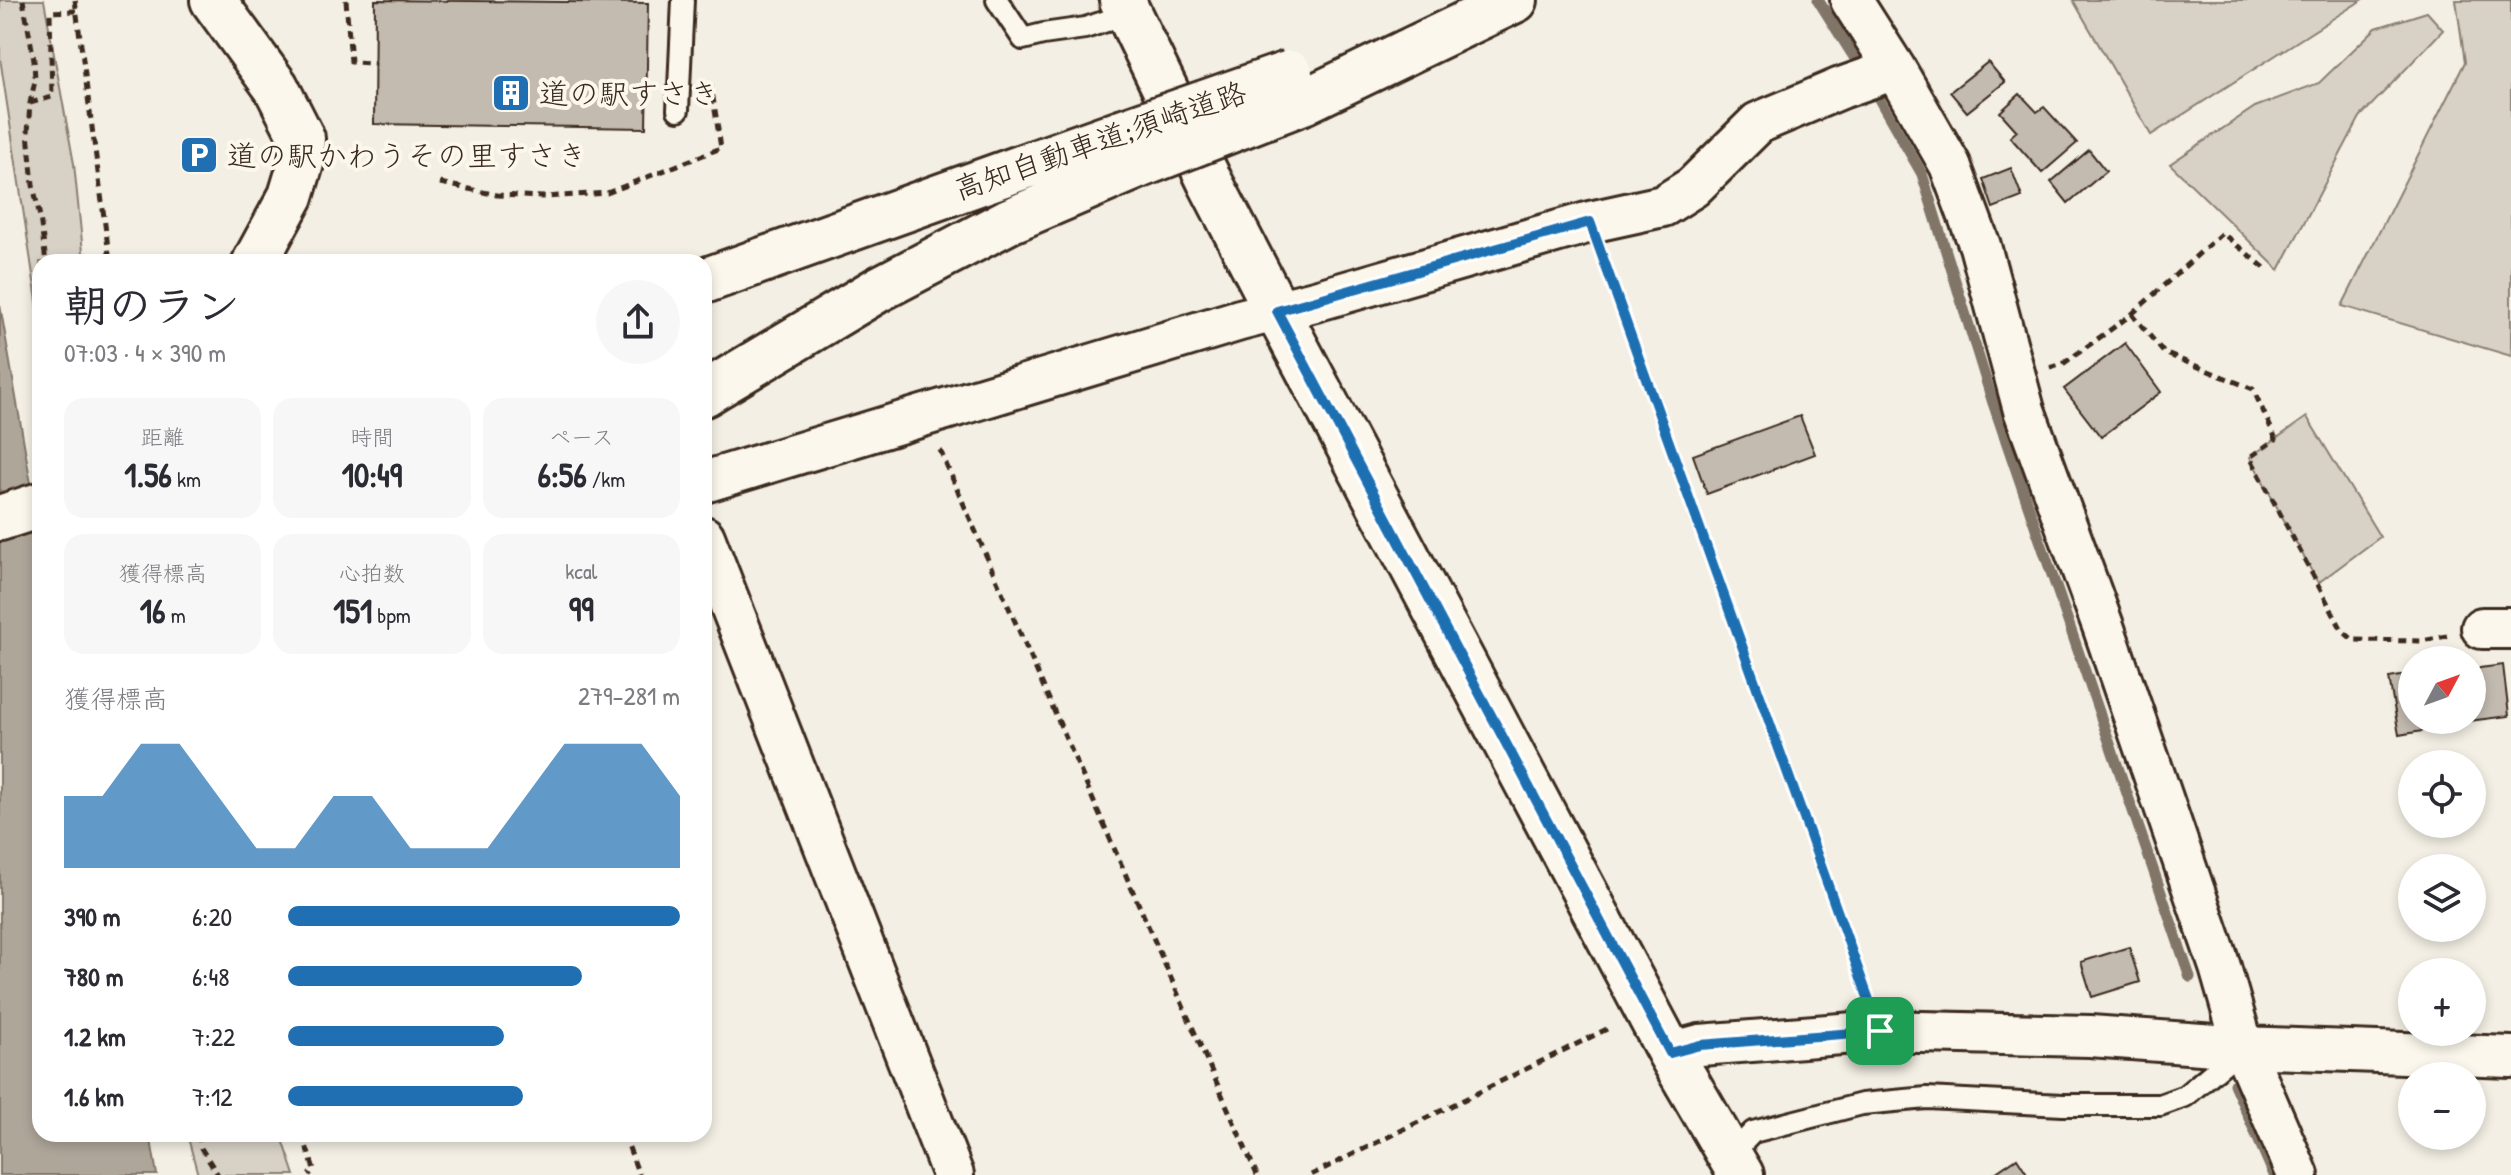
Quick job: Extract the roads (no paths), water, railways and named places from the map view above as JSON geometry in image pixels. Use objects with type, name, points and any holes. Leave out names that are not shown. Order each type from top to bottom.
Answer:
[{"type":"main road","points":[[213,0],[276,87],[302,138],[301,163],[291,196],[259,254]]},
{"type":"main road","points":[[1296,88],[1495,0]]},
{"type":"main road","points":[[712,389],[879,289],[1009,221],[1132,148],[1296,88],[1515,0]]},
{"type":"main road","points":[[1125,7],[1277,311],[1670,1053],[1735,1166]]},
{"type":"main road","name":"高知自動車道;須崎道路","points":[[712,279],[1132,148]]},
{"type":"main road","points":[[0,518],[32,508]]},
{"type":"street","points":[[1851,0],[1950,165],[1980,246],[2014,378],[2215,952],[2243,1047],[2298,1175]]},
{"type":"street","points":[[712,480],[1240,320],[1590,222],[1663,206],[1693,187],[1758,123],[1895,69]]},
{"type":"street","points":[[712,557],[953,1175]]},
{"type":"street","points":[[1670,1053],[1700,1045],[1880,1031],[2090,1036],[2243,1047],[2511,1057]]},
{"type":"lane","points":[[678,110],[683,0]]},
{"type":"lane","points":[[997,0],[1023,39],[1085,28],[1125,7]]},
{"type":"lane","points":[[1735,1166],[1753,1132],[1862,1104],[1927,1098],[2063,1105],[2160,1105],[2185,1096],[2243,1047]]},
{"type":"waterway","points":[[1818,0],[1859,65]]},
{"type":"waterway","points":[[1879,99],[1922,174],[1993,403],[2190,977]]},
{"type":"waterway","points":[[2234,1084],[2274,1175]]},
{"type":"place","name":"道の駅すさき","points":[[511,93]]},
{"type":"place","name":"道の駅かわうその里すさき","points":[[199,155]]}]
